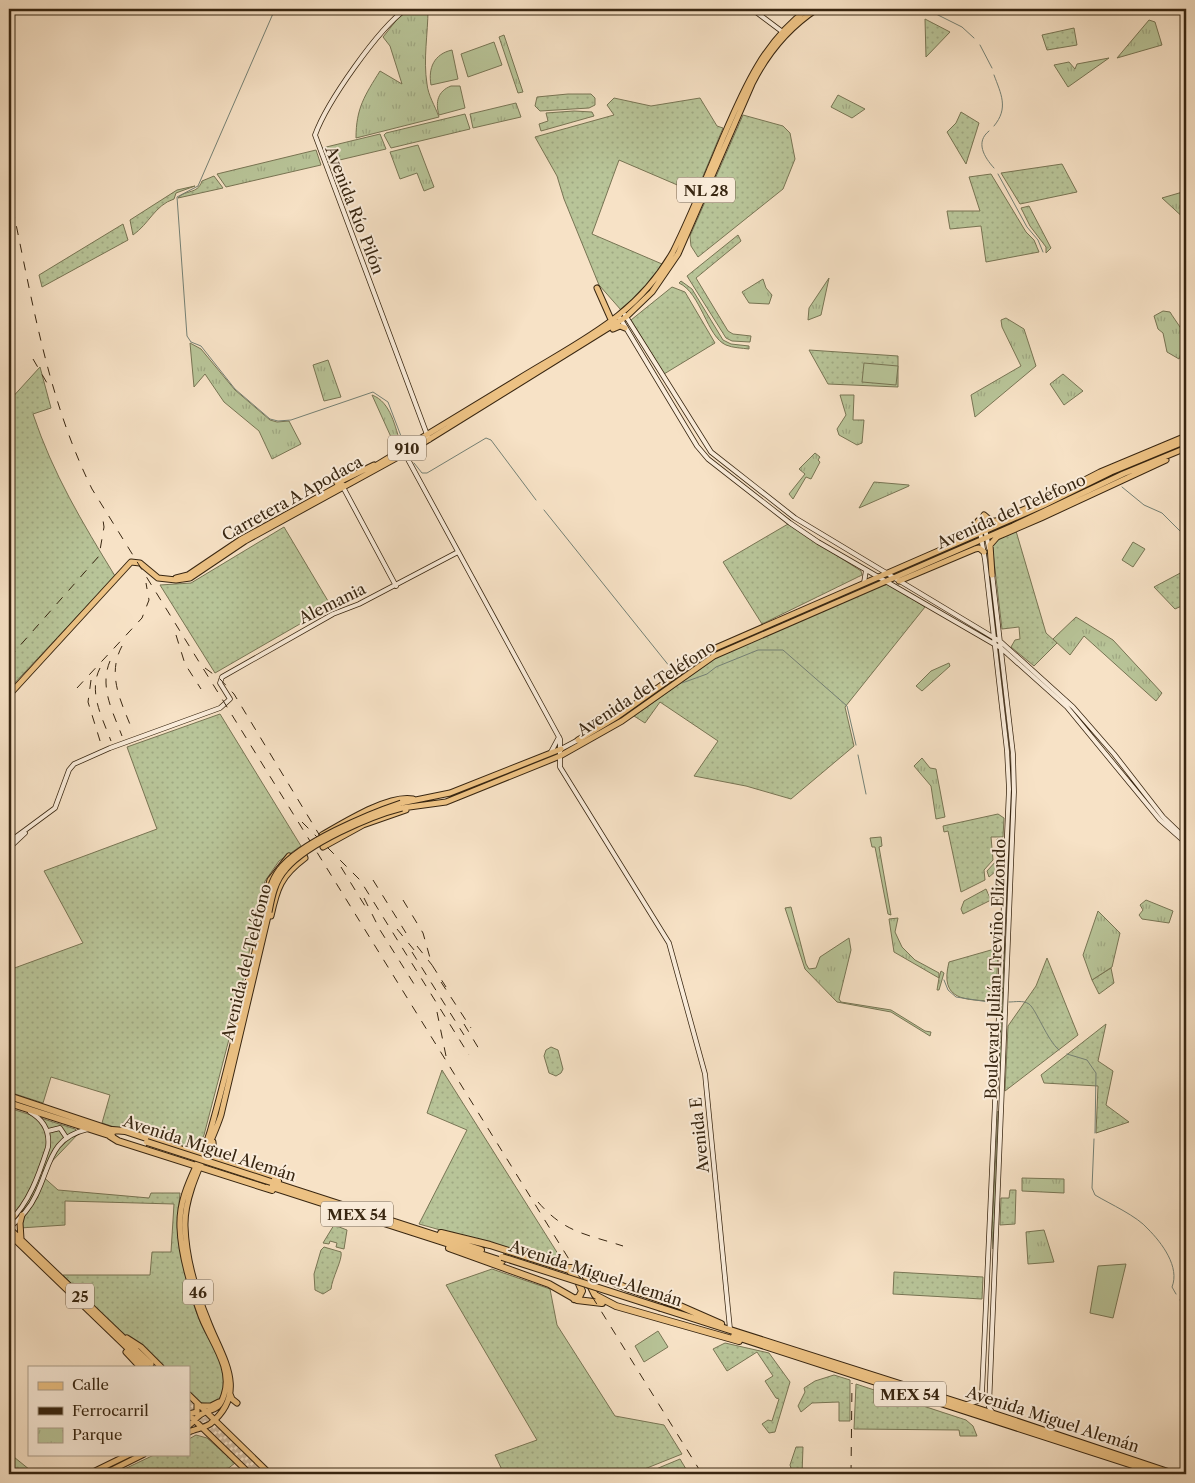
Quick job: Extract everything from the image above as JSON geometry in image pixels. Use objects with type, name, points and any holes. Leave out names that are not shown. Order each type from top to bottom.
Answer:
[{"type":"highway","name":"Avenida Miguel Alemán","points":[[9,1096],[114,1134],[416,1231],[438,1236],[752,1342],[1159,1471],[1174,1474]]},
{"type":"highway","name":"Avenida Miguel Alemán","points":[[12,1104],[88,1129],[114,1134]]},
{"type":"highway","points":[[125,1131],[267,1176],[288,1190],[267,1188],[212,1172],[118,1140],[114,1134],[125,1131]]},
{"type":"highway","points":[[180,1161],[187,1157],[186,1151]]},
{"type":"highway","points":[[212,1172],[210,1166],[218,1161]]},
{"type":"highway","points":[[416,1231],[490,1245],[563,1268],[573,1274],[581,1286],[582,1293],[574,1299]]},
{"type":"highway","points":[[416,1231],[465,1255],[549,1284],[574,1299],[616,1306],[728,1338],[752,1342]]},
{"type":"highway","name":"Avenida Miguel Alemán","points":[[416,1231],[444,1243],[660,1310],[733,1330],[964,1404],[1159,1471]]},
{"type":"highway","points":[[563,1268],[575,1267],[629,1289],[680,1306],[733,1330]]},
{"type":"highway","points":[[591,1273],[586,1280],[594,1293],[616,1306]]},
{"type":"highway","points":[[1154,1460],[1159,1471]]},
{"type":"main road","name":"Avenida Río Pilón","points":[[406,9],[386,28],[344,81],[314,136],[428,438]]},
{"type":"main road","points":[[752,9],[784,33]]},
{"type":"main road","name":"NL 28","points":[[622,317],[652,292],[678,254],[753,82],[784,33],[808,9]]},
{"type":"main road","name":"NL 28","points":[[784,33],[816,9]]},
{"type":"main road","points":[[597,288],[614,325]]},
{"type":"main road","name":"Carretera A Apodaca","points":[[351,483],[387,459],[428,438],[601,333],[614,325],[622,317]]},
{"type":"main road","points":[[622,317],[625,328],[633,342],[704,455],[790,523],[866,570],[887,580],[1001,648],[1073,713],[1163,817],[1186,838]]},
{"type":"main road","points":[[622,317],[654,360],[711,452],[795,518],[1001,642],[1073,707],[1134,783],[1160,820],[1186,842]]},
{"type":"main road","points":[[491,394],[603,323],[625,328]]},
{"type":"main road","name":"Carretera A Apodaca","points":[[187,576],[234,546],[406,455],[428,438],[614,325]]},
{"type":"main road","points":[[633,342],[638,341],[647,350]]},
{"type":"main road","points":[[638,350],[651,366],[654,365],[654,360]]},
{"type":"main road","points":[[1116,468],[1186,436]]},
{"type":"main road","points":[[1116,468],[1186,440]]},
{"type":"main road","name":"Avenida del Teléfono","points":[[1059,508],[1114,478],[1144,468],[1186,450]]},
{"type":"main road","points":[[406,455],[559,737],[560,756]]},
{"type":"main road","points":[[234,546],[246,533],[292,507],[387,459]]},
{"type":"main road","points":[[992,575],[990,545],[997,537],[1144,468],[1139,460]]},
{"type":"main road","name":"Avenida del Teléfono","points":[[984,535],[1009,518],[1116,468]]},
{"type":"main road","points":[[1110,470],[1114,478]]},
{"type":"main road","name":"Carretera A Apodaca","points":[[234,546],[343,487]]},
{"type":"main road","points":[[343,487],[396,586]]},
{"type":"main road","points":[[984,515],[994,522],[1009,518]]},
{"type":"main road","points":[[978,523],[969,541],[978,544],[983,551]]},
{"type":"main road","name":"Boulevard Julián Treviño Elizondo","points":[[978,523],[984,535],[992,575],[1001,642],[1013,754],[1014,800],[988,1384],[989,1407],[994,1414]]},
{"type":"main road","name":"Boulevard Julián Treviño Elizondo","points":[[964,1404],[978,1401],[982,1395],[1009,789],[1007,751],[983,551],[984,524]]},
{"type":"main road","name":"Avenida del Teléfono","points":[[402,806],[451,800],[560,756],[622,722],[711,650],[886,573],[984,535],[1013,528]]},
{"type":"main road","points":[[984,535],[997,537]]},
{"type":"main road","name":"Avenida del Teléfono","points":[[203,1157],[267,911],[276,885],[292,862],[353,826],[416,800],[450,793],[561,749],[618,716],[678,676],[714,656],[887,580],[969,541]]},
{"type":"main road","name":"910","points":[[187,576],[208,566],[234,546]]},
{"type":"main road","points":[[899,581],[975,548],[983,551]]},
{"type":"main road","name":"Alemania","points":[[28,829],[55,808],[69,770],[74,764],[110,748],[214,711],[230,699],[220,679],[336,612],[359,604],[396,586],[458,552]]},
{"type":"main road","points":[[9,694],[131,562],[140,563],[158,578],[187,576],[208,566]]},
{"type":"main road","points":[[864,583],[866,570]]},
{"type":"main road","points":[[994,652],[998,651],[1003,673]]},
{"type":"main road","points":[[1002,659],[1009,655]]},
{"type":"main road","points":[[550,754],[555,748],[559,737]]},
{"type":"main road","name":"Avenida E","points":[[560,756],[560,767],[668,943],[705,1074],[733,1330]]},
{"type":"main road","points":[[317,838],[379,806],[405,798],[416,800]]},
{"type":"main road","points":[[323,847],[370,822],[422,805]]},
{"type":"main road","points":[[9,842],[28,829]]},
{"type":"main road","points":[[9,848],[28,829]]},
{"type":"main road","points":[[331,830],[336,839]]},
{"type":"main road","points":[[301,849],[306,857],[288,872],[279,885],[261,935],[263,905],[270,880],[284,860],[301,849]]},
{"type":"main road","name":"Avenida del Teléfono","points":[[203,1157],[213,1140],[261,935]]},
{"type":"main road","points":[[9,1222],[28,1197],[48,1147],[48,1131],[41,1120],[34,1114],[12,1104]]},
{"type":"main road","points":[[48,1131],[60,1128],[66,1137]]},
{"type":"main road","points":[[9,1228],[22,1215],[36,1195],[52,1155],[66,1137],[88,1129]]},
{"type":"main road","points":[[186,1151],[201,1148],[210,1131]]},
{"type":"main road","points":[[213,1140],[213,1153],[218,1161]]},
{"type":"main road","name":"46","points":[[203,1157],[182,1202],[180,1237],[200,1314],[225,1372],[226,1384],[223,1398]]},
{"type":"main road","name":"46","points":[[198,1167],[186,1208],[186,1239],[205,1315],[229,1369],[230,1391]]},
{"type":"main road","points":[[9,1235],[19,1240],[22,1215]]},
{"type":"main road","name":"25","points":[[9,1228],[19,1240],[149,1365]]},
{"type":"main road","points":[[988,1256],[992,1295]]},
{"type":"main road","points":[[985,1318],[988,1384]]},
{"type":"main road","points":[[119,1337],[139,1366]]},
{"type":"main road","points":[[119,1337],[141,1347],[160,1366]]},
{"type":"main road","points":[[230,1391],[232,1399],[237,1403]]},
{"type":"main road","points":[[190,1432],[214,1420],[230,1391]]},
{"type":"main road","points":[[190,1396],[270,1474]]},
{"type":"main road","points":[[198,1404],[214,1406],[223,1398]]},
{"type":"main road","points":[[190,1424],[196,1421],[199,1416],[218,1406],[223,1398]]},
{"type":"main road","points":[[190,1414],[197,1412],[198,1404]]},
{"type":"main road","points":[[220,1412],[222,1427]]},
{"type":"main road","points":[[190,1415],[250,1474]]},
{"type":"main road","points":[[211,1436],[213,1427],[222,1427]]},
{"type":"main road","points":[[190,1432],[211,1436]]},
{"type":"main road","points":[[89,1474],[126,1456]]},
{"type":"main road","points":[[104,1474],[140,1456]]},
{"type":"green space","points":[[411,9],[428,9],[426,75],[429,92],[439,117],[356,138],[356,127],[362,102],[380,71],[402,84],[390,46],[383,37],[399,17]]},
{"type":"green space","points":[[925,19],[950,32],[926,57]]},
{"type":"green space","points":[[1149,20],[1155,22],[1162,45],[1117,58]]},
{"type":"green space","points":[[1074,28],[1077,45],[1047,50],[1042,35]]},
{"type":"green space","points":[[504,35],[523,92],[518,93],[499,37]]},
{"type":"green space","points":[[494,42],[502,65],[468,77],[461,54]]},
{"type":"green space","points":[[452,50],[458,79],[431,85],[430,73],[437,58]]},
{"type":"green space","points":[[1109,58],[1068,87],[1054,65],[1069,62],[1075,69],[1077,64]]},
{"type":"green space","points":[[451,86],[460,86],[465,108],[439,115],[437,106],[440,94]]},
{"type":"green space","points":[[591,94],[595,98],[595,105],[589,108],[540,111],[535,106],[537,97]]},
{"type":"green space","points":[[838,95],[865,109],[852,118],[831,107]]},
{"type":"green space","points":[[614,98],[651,106],[700,98],[717,126],[723,128],[696,193],[619,160],[592,234],[662,264],[646,287],[621,310],[599,285],[564,199],[557,176],[535,137],[614,115],[607,105]]},
{"type":"green space","points":[[516,103],[521,117],[473,128],[470,114]]},
{"type":"green space","points":[[592,112],[594,116],[541,131],[539,124],[548,121],[546,113]]},
{"type":"green space","points":[[961,112],[979,123],[966,164],[947,132],[956,123]]},
{"type":"green space","points":[[465,114],[470,129],[391,148],[384,135],[386,133]]},
{"type":"green space","points":[[743,115],[783,126],[790,133],[795,159],[783,189],[698,257],[691,246],[690,236]]},
{"type":"green space","points":[[380,134],[386,149],[327,163],[322,148]]},
{"type":"green space","points":[[418,145],[434,187],[424,191],[417,173],[400,179],[390,152]]},
{"type":"green space","points":[[316,150],[321,165],[226,187],[217,174]]},
{"type":"green space","points":[[1062,164],[1077,192],[1020,204],[1001,173]]},
{"type":"green space","points":[[991,174],[1026,232],[1034,240],[1039,252],[986,262],[981,226],[950,229],[947,211],[980,211],[969,177]]},
{"type":"green space","points":[[214,176],[223,188],[178,198],[197,188],[202,181]]},
{"type":"green space","points":[[195,186],[176,193],[174,199],[157,210],[139,231],[133,235],[130,220],[177,190]]},
{"type":"green space","points":[[1186,191],[1186,220],[1162,198]]},
{"type":"green space","points":[[1029,206],[1051,248],[1046,253],[1046,247],[1030,226],[1021,208]]},
{"type":"green space","points":[[123,224],[128,240],[42,287],[39,275]]},
{"type":"green space","points":[[738,235],[741,241],[696,278],[728,331],[733,334],[751,336],[750,342],[732,341],[726,338],[687,276]]},
{"type":"green space","points":[[829,278],[821,315],[808,320],[809,308]]},
{"type":"green space","points":[[763,279],[766,288],[772,295],[769,304],[749,303],[742,292]]},
{"type":"green space","points":[[681,281],[692,289],[723,340],[731,344],[749,346],[749,349],[729,346],[719,340],[693,296],[687,288],[679,283]]},
{"type":"green space","points":[[672,287],[685,292],[715,343],[664,374],[631,320]]},
{"type":"green space","points":[[1163,311],[1170,312],[1184,334],[1183,351],[1179,359],[1167,352],[1163,333],[1158,329],[1154,316]]},
{"type":"green space","points":[[1006,318],[1024,329],[1036,366],[975,417],[971,395],[1021,366],[1002,327],[1001,320]]},
{"type":"green space","points":[[190,343],[201,349],[235,390],[270,420],[277,422],[289,421],[301,444],[272,459],[259,431],[224,402],[205,374],[194,387]]},
{"type":"green space","points":[[809,350],[898,356],[898,387],[828,384]]},
{"type":"green space","points":[[328,360],[341,397],[324,401],[313,365]]},
{"type":"green space","points":[[864,363],[898,366],[896,385],[862,382]]},
{"type":"green space","points":[[40,367],[51,408],[33,414],[59,477],[115,576],[9,689],[9,401]]},
{"type":"green space","points":[[1063,374],[1083,391],[1064,405],[1050,384]]},
{"type":"green space","points":[[372,395],[384,403],[388,409],[401,445],[396,448]]},
{"type":"green space","points":[[840,395],[854,395],[853,420],[864,420],[862,443],[857,445],[839,435],[837,429],[846,415]]},
{"type":"green space","points":[[815,453],[820,457],[818,460],[820,462],[811,479],[806,477],[793,499],[789,494],[805,474],[799,469]]},
{"type":"green space","points":[[874,482],[909,485],[909,486],[859,508]]},
{"type":"green space","points":[[788,524],[861,571],[862,575],[762,624],[723,562]]},
{"type":"green space","points":[[284,527],[331,606],[215,673],[160,585],[191,583]]},
{"type":"green space","points":[[1016,531],[1046,633],[1057,643],[1034,666],[1011,647],[1015,640],[1020,639],[1019,627],[1002,629],[992,544]]},
{"type":"green space","points":[[1133,542],[1145,549],[1133,567],[1122,560]]},
{"type":"green space","points":[[1186,570],[1186,604],[1175,609],[1154,587]]},
{"type":"green space","points":[[889,584],[925,607],[845,707],[854,746],[791,799],[746,786],[694,776],[718,741],[660,702],[645,723],[634,716],[717,657],[877,587]]},
{"type":"green space","points":[[1076,617],[1113,640],[1162,693],[1156,701],[1084,636],[1070,655],[1053,639]]},
{"type":"green space","points":[[949,663],[950,666],[922,691],[916,686],[931,671]]},
{"type":"green space","points":[[220,714],[301,846],[279,861],[265,881],[234,1020],[204,1135],[199,1146],[185,1150],[102,1123],[110,1095],[51,1077],[43,1103],[9,1092],[9,970],[83,943],[44,871],[157,829],[127,747]]},
{"type":"green space","points":[[922,758],[930,768],[936,769],[945,817],[936,819],[931,786],[914,766]]},
{"type":"green space","points":[[998,814],[1004,818],[1003,837],[991,837],[993,860],[984,870],[985,880],[961,892],[948,831],[944,832],[943,826]]},
{"type":"green space","points":[[881,837],[882,846],[879,847],[891,915],[888,914],[875,847],[872,847],[870,838]]},
{"type":"green space","points":[[997,839],[1004,839],[1002,866],[989,877],[987,871],[997,860]]},
{"type":"green space","points":[[986,889],[991,900],[963,914],[961,909],[964,901]]},
{"type":"green space","points":[[1146,900],[1173,911],[1169,923],[1142,919],[1139,915],[1143,910],[1140,905]]},
{"type":"green space","points":[[791,907],[809,969],[816,968],[820,957],[849,938],[851,950],[839,999],[841,1002],[891,1010],[925,1031],[931,1032],[930,1036],[891,1012],[837,1002],[805,969],[785,908]]},
{"type":"green space","points":[[1098,911],[1120,933],[1112,967],[1092,980],[1083,955]]},
{"type":"green space","points":[[898,918],[895,932],[902,947],[915,960],[939,973],[939,978],[894,952],[889,919]]},
{"type":"green space","points":[[1004,943],[1006,962],[1001,1066],[998,1066]]},
{"type":"green space","points":[[998,948],[996,1001],[965,999],[951,991],[947,975],[949,962]]},
{"type":"green space","points":[[1047,958],[1078,1035],[1005,1091],[1008,1026],[1036,986]]},
{"type":"green space","points":[[1111,968],[1114,983],[1099,994],[1092,980]]},
{"type":"green space","points":[[941,971],[944,973],[939,990],[937,990]]},
{"type":"green space","points":[[1106,1024],[1098,1061],[1113,1071],[1106,1105],[1129,1122],[1096,1133],[1098,1086],[1044,1083],[1041,1075]]},
{"type":"green space","points":[[551,1047],[558,1050],[563,1069],[556,1076],[549,1073],[544,1056],[546,1050]]},
{"type":"green space","points":[[442,1070],[565,1265],[419,1224],[467,1130],[427,1113]]},
{"type":"green space","points":[[9,1108],[75,1129],[79,1133],[40,1174],[58,1190],[149,1198],[151,1193],[180,1193],[179,1226],[182,1260],[195,1308],[201,1324],[219,1358],[224,1373],[223,1390],[215,1404],[200,1403],[190,1393],[190,1366],[162,1366],[139,1343],[119,1331],[63,1275],[150,1275],[152,1252],[171,1252],[174,1204],[65,1201],[65,1225],[20,1228],[9,1217]]},
{"type":"green space","points":[[998,1111],[999,1127],[993,1249],[992,1232]]},
{"type":"green space","points":[[1022,1178],[1064,1179],[1064,1193],[1022,1191]]},
{"type":"green space","points":[[1010,1190],[1016,1190],[1015,1224],[1000,1225],[1001,1198],[1009,1198]]},
{"type":"green space","points":[[334,1225],[347,1230],[344,1249],[336,1247],[337,1243],[330,1241],[329,1244],[323,1243]]},
{"type":"green space","points":[[1044,1230],[1054,1262],[1028,1264],[1026,1232]]},
{"type":"green space","points":[[324,1247],[341,1252],[341,1255],[331,1289],[323,1294],[315,1290],[314,1274],[321,1250]]},
{"type":"green space","points":[[1126,1264],[1113,1318],[1090,1313],[1098,1266]]},
{"type":"green space","points":[[492,1269],[550,1289],[557,1325],[615,1416],[664,1425],[682,1454],[632,1474],[504,1474],[495,1455],[537,1440],[446,1285]]},
{"type":"green space","points":[[894,1272],[983,1277],[982,1299],[893,1294]]},
{"type":"green space","points":[[658,1331],[668,1347],[644,1362],[635,1346]]},
{"type":"green space","points":[[725,1343],[769,1353],[790,1382],[775,1432],[769,1433],[762,1424],[768,1420],[772,1421],[779,1399],[776,1398],[765,1381],[773,1376],[757,1352],[727,1371],[713,1349]]},
{"type":"green space","points":[[834,1375],[850,1380],[850,1421],[839,1421],[839,1402],[812,1403],[801,1412],[798,1406],[805,1392],[804,1388],[815,1381]]},
{"type":"green space","points":[[856,1384],[966,1420],[973,1426],[977,1436],[960,1436],[959,1430],[854,1429]]},
{"type":"green space","points":[[196,1435],[207,1438],[235,1463],[221,1474],[114,1474],[152,1456],[190,1456],[190,1438]]},
{"type":"green space","points":[[796,1447],[803,1447],[802,1474],[793,1474],[790,1465]]},
{"type":"green space","points":[[9,1453],[35,1474],[9,1474]]},
{"type":"green space","points":[[680,1459],[689,1474],[644,1474]]},
{"type":"waterway","points":[[275,9],[198,186],[177,197],[187,336],[191,342],[201,346],[235,389],[270,419],[278,421],[291,420],[373,392],[388,402],[404,444]]},
{"type":"waterway","points":[[932,12],[962,27],[974,38]]},
{"type":"waterway","points":[[980,45],[992,68]]},
{"type":"waterway","points":[[994,75],[1002,101],[1001,113],[994,126]]},
{"type":"waterway","points":[[989,131],[982,140],[982,149],[994,168]]},
{"type":"waterway","points":[[998,174],[1027,227],[1038,240],[1043,252]]},
{"type":"waterway","points":[[414,463],[422,473],[427,473],[486,438],[491,440],[536,500]]},
{"type":"waterway","points":[[1122,487],[1144,505],[1162,513],[1186,537]]},
{"type":"waterway","points":[[544,510],[674,672]]},
{"type":"waterway","points":[[682,683],[707,674],[716,667],[758,650],[783,650],[847,706],[856,745]]},
{"type":"waterway","points":[[858,755],[866,794]]},
{"type":"waterway","points":[[944,980],[948,990],[956,997],[995,1003]]},
{"type":"waterway","points":[[1009,1002],[1029,1004],[1050,1039],[1059,1050]]},
{"type":"waterway","points":[[1067,1054],[1087,1060],[1096,1073],[1095,1133]]},
{"type":"waterway","points":[[1094,1139],[1092,1188],[1095,1195],[1137,1219],[1159,1241],[1172,1264],[1174,1271],[1172,1287],[1176,1294]]},
{"type":"waterway","points":[[1180,1300],[1186,1310]]},
{"type":"tunnel","points":[[190,1402],[263,1474]]},
{"type":"tunnel","points":[[190,1409],[256,1474]]},
{"type":"railway","points":[[9,191],[51,380],[76,454],[92,489],[702,1474]]},
{"type":"railway","points":[[33,359],[47,383]]},
{"type":"railway","points":[[9,658],[99,556],[104,527],[102,513]]},
{"type":"railway","points":[[77,688],[142,618],[149,600],[146,583]]},
{"type":"railway","points":[[176,635],[185,664],[201,689]]},
{"type":"railway","points":[[122,646],[115,668],[117,689],[133,732]]},
{"type":"railway","points":[[110,661],[106,680],[107,690],[111,709],[122,736]]},
{"type":"railway","points":[[100,668],[95,686],[96,695],[100,714],[111,741]]},
{"type":"railway","points":[[205,668],[220,679],[234,694],[320,836]]},
{"type":"railway","points":[[91,680],[88,702],[101,744]]},
{"type":"railway","points":[[302,822],[360,880],[469,1055]]},
{"type":"railway","points":[[341,867],[365,906]]},
{"type":"railway","points":[[373,880],[406,933]]},
{"type":"railway","points":[[364,898],[380,930],[414,984]]},
{"type":"railway","points":[[403,900],[423,933],[432,965],[446,987]]},
{"type":"railway","points":[[397,929],[419,956]]},
{"type":"railway","points":[[417,946],[432,965]]},
{"type":"railway","points":[[412,952],[464,1035]]},
{"type":"railway","points":[[441,982],[471,1028]]},
{"type":"railway","points":[[437,1012],[446,1056]]},
{"type":"railway","points":[[464,1024],[479,1049]]},
{"type":"railway","points":[[538,1202],[557,1220],[567,1226],[587,1235],[623,1246]]},
{"type":"railway","points":[[851,1474],[852,1383]]}]
